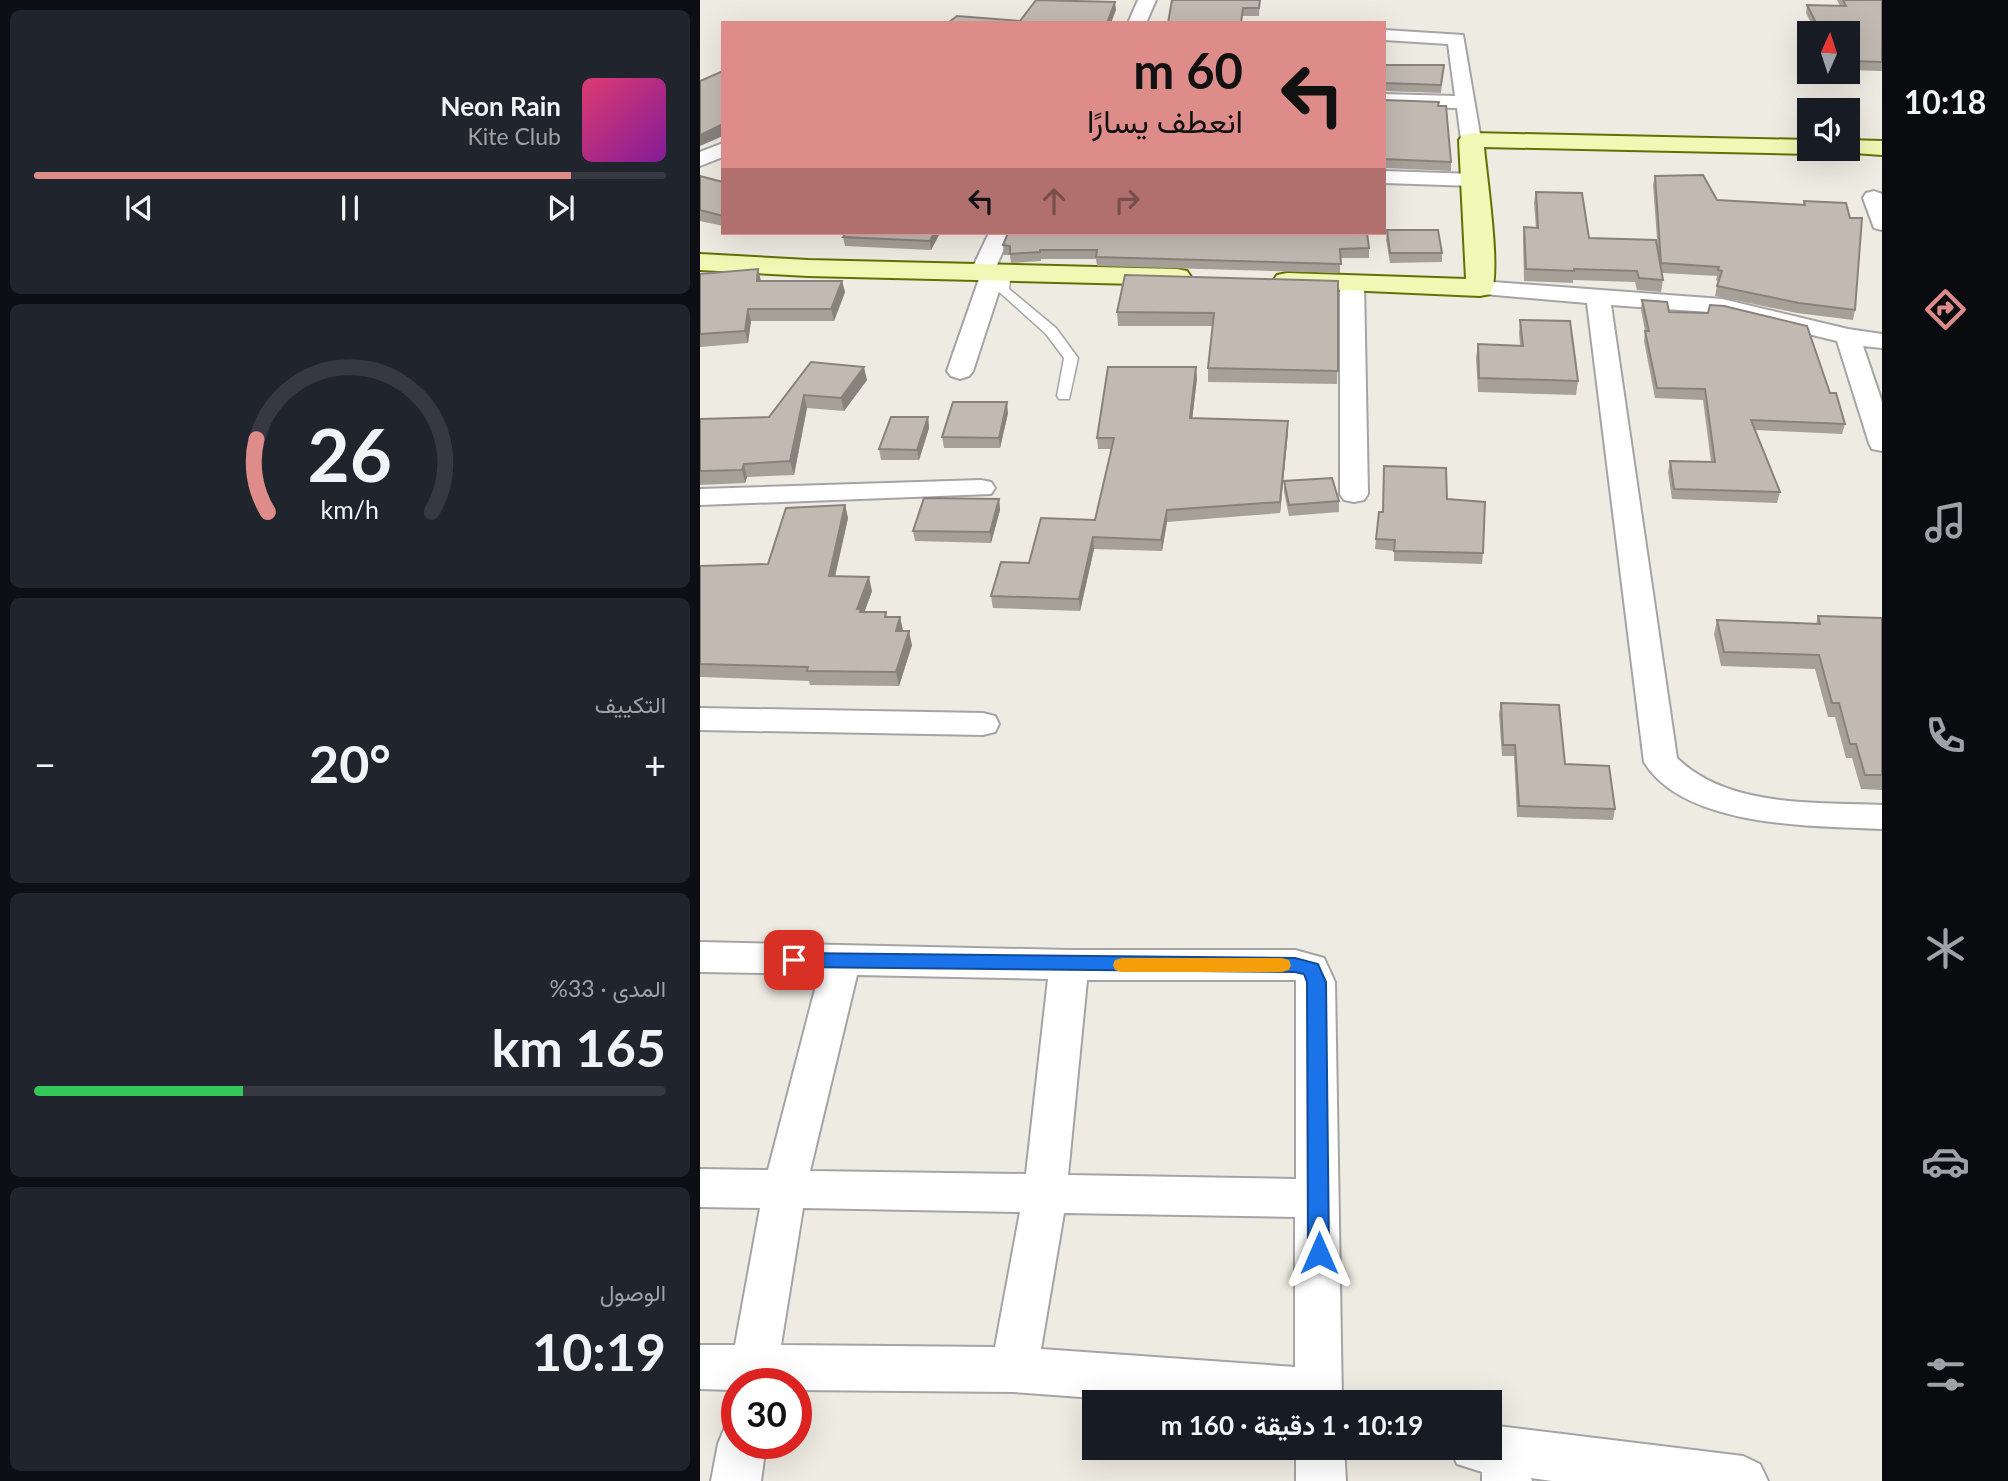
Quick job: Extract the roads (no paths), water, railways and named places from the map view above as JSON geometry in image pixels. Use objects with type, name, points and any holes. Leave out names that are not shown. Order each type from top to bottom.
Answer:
[{"type":"street","points":[[1138,21],[1147,0]]},
{"type":"street","points":[[1386,35],[1458,39],[1471,140],[1480,247],[1480,288]]},
{"type":"street","points":[[1386,100],[1467,102]]},
{"type":"street","points":[[1471,140],[1797,147]]},
{"type":"street","points":[[1860,147],[1882,148]]},
{"type":"street","points":[[700,160],[721,150]]},
{"type":"street","points":[[1386,177],[1474,180]]},
{"type":"street","points":[[1874,198],[1882,223]]},
{"type":"street","points":[[960,371],[993,273],[1000,235]]},
{"type":"street","points":[[700,262],[1201,278]]},
{"type":"street","points":[[1269,280],[1480,288],[1722,306],[1849,336],[1882,341]]},
{"type":"street","points":[[1352,283],[1354,494]]},
{"type":"street","points":[[1598,296],[1661,762],[1674,778],[1683,784],[1725,801],[1816,813],[1882,817]]},
{"type":"street","points":[[1849,336],[1882,443]]},
{"type":"street","points":[[700,497],[981,488]]},
{"type":"street","points":[[700,719],[983,723]]},
{"type":"street","points":[[700,957],[1069,965],[1295,965],[1311,969],[1316,982],[1318,1390]]},
{"type":"street","points":[[754,1368],[784,1191],[841,961]]},
{"type":"street","points":[[1014,1370],[1045,1195],[1069,965]]},
{"type":"street","points":[[700,1188],[1319,1198]]},
{"type":"street","points":[[700,1367],[721,1371]]},
{"type":"street","points":[[812,1375],[1014,1370],[1248,1390]]},
{"type":"street","points":[[736,1481],[740,1459]]},
{"type":"street","points":[[1320,1460],[1321,1481]]},
{"type":"street","points":[[1495,1460],[1743,1481]]},
{"type":"lane","points":[[993,273],[1003,290],[1051,331],[1071,358],[1064,396]]}]
